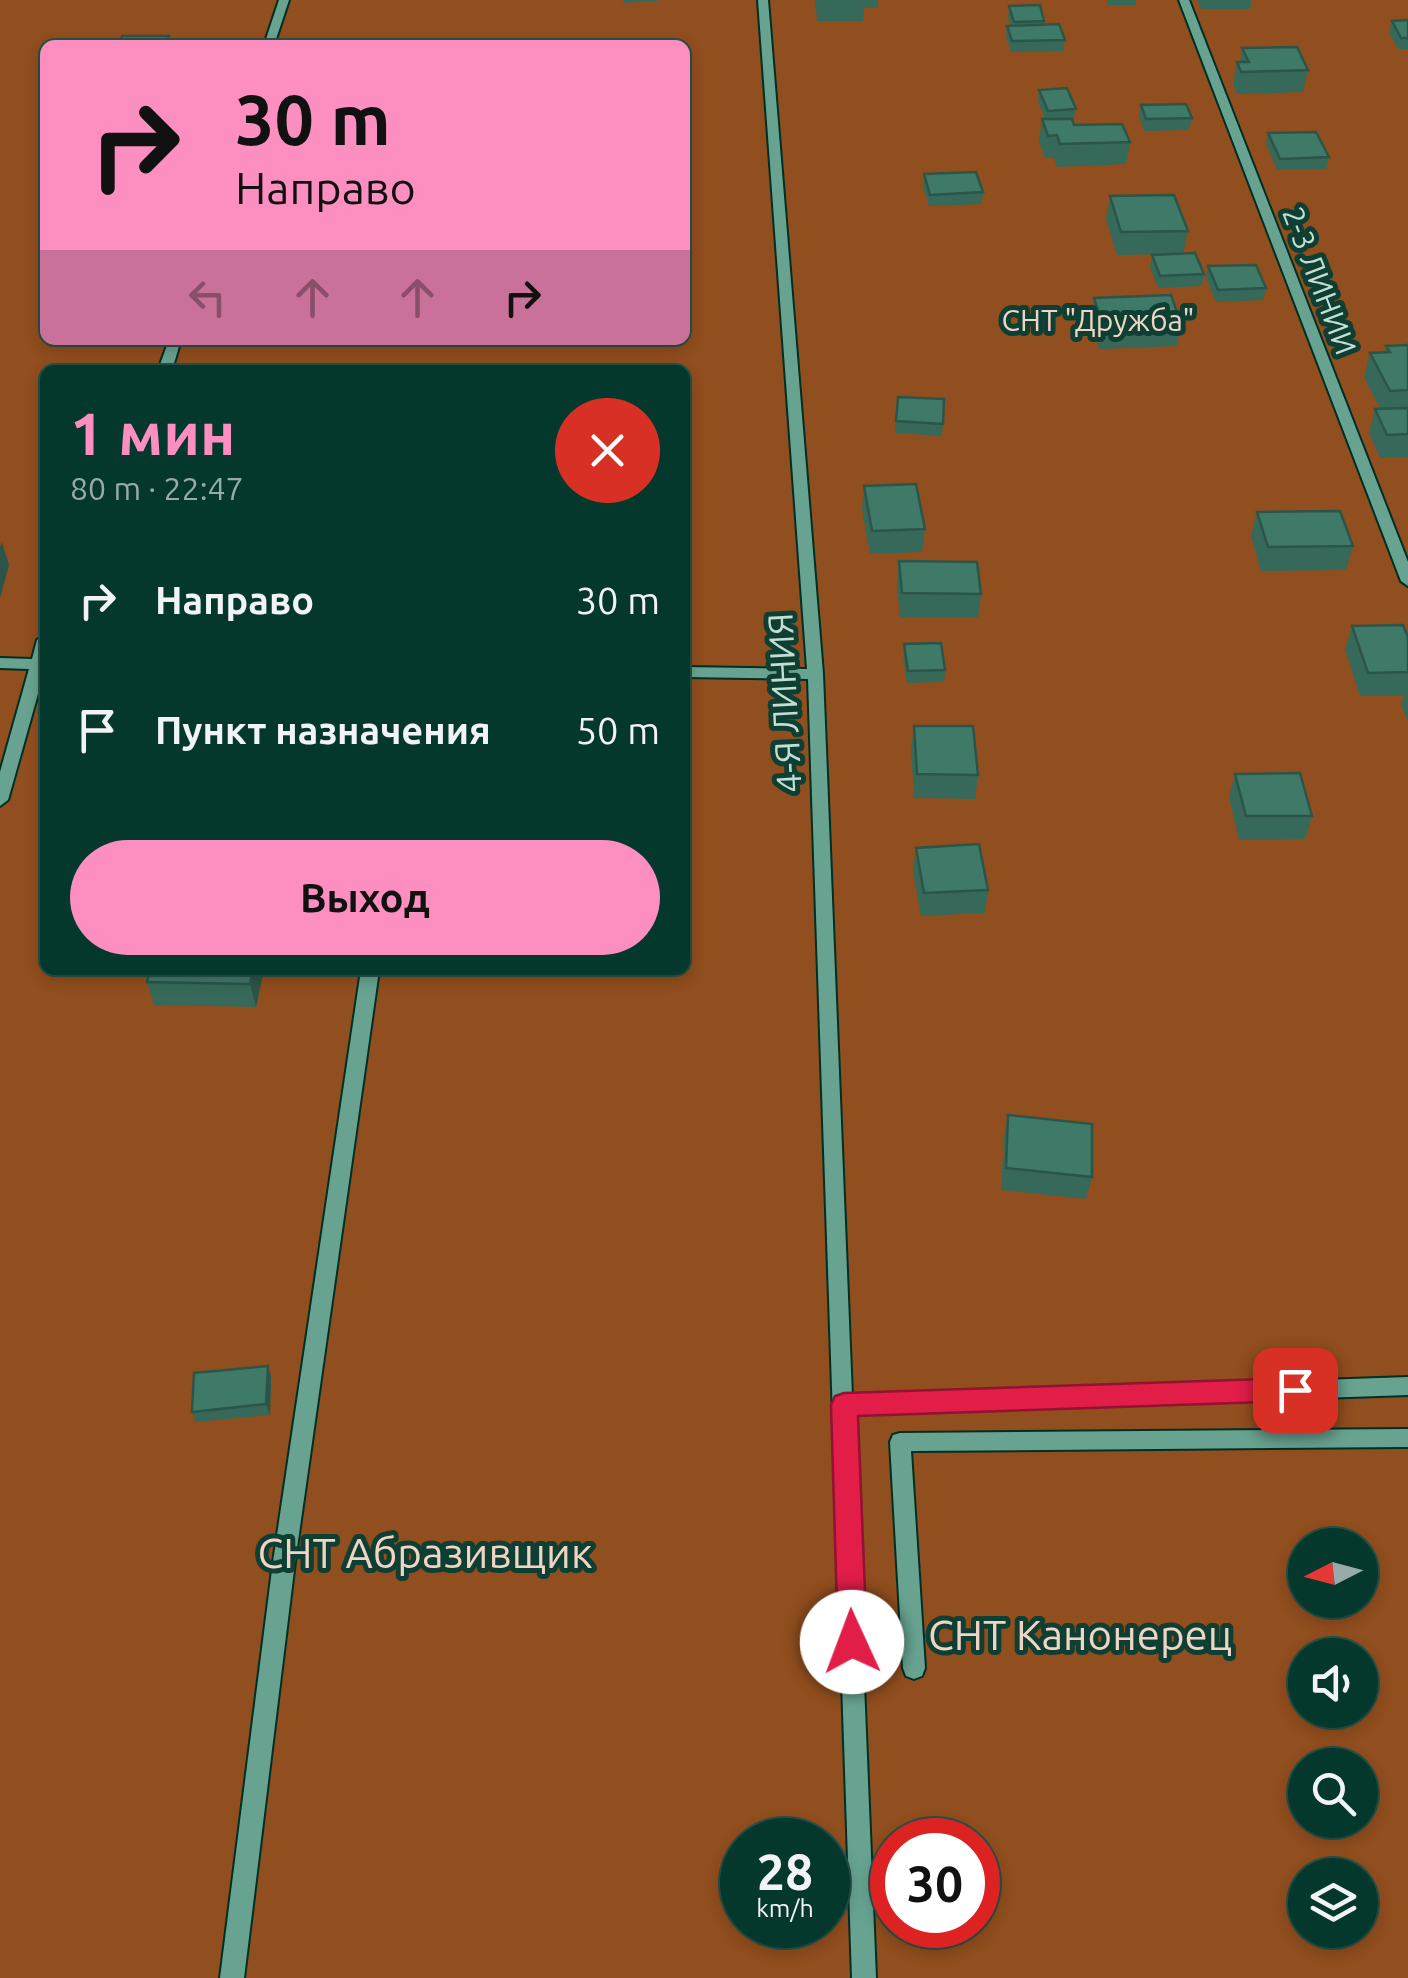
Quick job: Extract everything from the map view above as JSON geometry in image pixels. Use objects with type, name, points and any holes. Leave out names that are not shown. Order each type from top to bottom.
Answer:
[{"type":"street","points":[[272,40],[284,0]]},
{"type":"street","name":"4-Я ЛИНИЯ","points":[[763,0],[815,674],[864,1978]]},
{"type":"street","name":"2-3 ЛИНИИ","points":[[1184,0],[1408,580]]},
{"type":"street","points":[[0,663],[40,664]]},
{"type":"street","points":[[0,800],[40,670]]},
{"type":"street","points":[[690,672],[815,674]]},
{"type":"street","points":[[232,1978],[284,1562],[369,975]]},
{"type":"street","points":[[844,1405],[1408,1386]]},
{"type":"street","points":[[914,1668],[900,1442],[1408,1438]]},
{"type":"green space","points":[[0,0],[1408,0],[1408,1978],[0,1978]]},
{"type":"building","points":[[1040,5],[1044,21],[1014,22],[1009,6]]},
{"type":"building","points":[[1408,20],[1408,38],[1401,38],[1392,21]]},
{"type":"building","points":[[1059,24],[1065,40],[1012,41],[1007,26]]},
{"type":"building","points":[[122,36],[169,36],[167,40],[121,40]]},
{"type":"building","points":[[1297,47],[1308,70],[1241,72],[1237,62],[1249,62],[1242,48]]},
{"type":"building","points":[[1067,88],[1076,109],[1048,111],[1039,90]]},
{"type":"building","points":[[1186,104],[1192,118],[1146,119],[1141,105]]},
{"type":"building","points":[[1042,119],[1072,119],[1074,125],[1122,124],[1130,142],[1060,144],[1057,135],[1048,136]]},
{"type":"building","points":[[1316,132],[1329,157],[1280,159],[1268,133]]},
{"type":"building","points":[[976,172],[983,192],[930,195],[924,174]]},
{"type":"building","points":[[1174,195],[1188,231],[1121,232],[1110,196]]},
{"type":"building","points":[[1195,253],[1204,274],[1160,276],[1152,255]]},
{"type":"building","points":[[1256,265],[1266,288],[1218,290],[1208,266]]},
{"type":"building","points":[[1171,295],[1181,323],[1103,326],[1094,298]]},
{"type":"building","points":[[1408,345],[1408,390],[1390,391],[1370,353],[1390,352],[1386,346]]},
{"type":"building","points":[[898,397],[944,399],[943,424],[896,421]]},
{"type":"building","points":[[1408,408],[1408,434],[1387,435],[1375,409]]},
{"type":"building","points":[[916,484],[925,529],[872,531],[864,486]]},
{"type":"building","points":[[1340,511],[1353,546],[1268,547],[1257,512]]},
{"type":"building","points":[[899,561],[977,562],[981,594],[902,593]]},
{"type":"building","points":[[1403,625],[1408,637],[1408,672],[1368,673],[1352,626]]},
{"type":"building","points":[[941,643],[945,670],[908,671],[904,644]]},
{"type":"building","points":[[914,726],[973,726],[978,775],[917,774]]},
{"type":"building","points":[[1300,773],[1312,816],[1246,816],[1235,774]]},
{"type":"building","points":[[979,844],[988,890],[924,893],[916,848]]},
{"type":"building","points":[[149,975],[252,975],[250,984],[147,982]]},
{"type":"building","points":[[1008,1115],[1092,1124],[1092,1177],[1006,1168]]},
{"type":"building","points":[[268,1366],[266,1404],[192,1412],[194,1373]]},
{"type":"route","points":[[852,1642],[844,1405],[1295,1390]]},
{"type":"park label","name":"СНТ \"Дружба\"","points":[[1098,321]]},
{"type":"park label","name":"СНТ Абразивщик","points":[[425,1553]]},
{"type":"park label","name":"СНТ Канонерец","points":[[1080,1635]]}]
